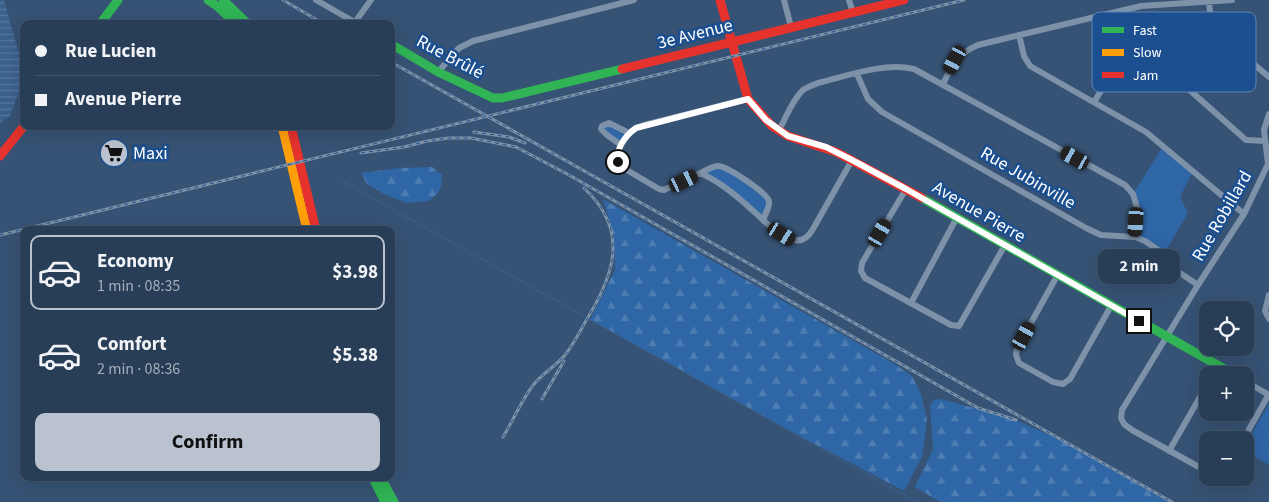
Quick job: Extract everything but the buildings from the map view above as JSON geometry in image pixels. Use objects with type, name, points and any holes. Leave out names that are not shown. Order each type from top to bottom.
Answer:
[{"type":"street","points":[[103,20],[118,0]]},
{"type":"street","points":[[208,0],[232,20]]},
{"type":"street","points":[[222,0],[244,20]]},
{"type":"street","points":[[316,0],[351,20]]},
{"type":"street","points":[[358,20],[371,0]]},
{"type":"street","points":[[438,72],[460,48],[473,41],[634,0]]},
{"type":"street","name":"Avenue Pierre","points":[[720,0],[748,99],[766,120],[779,130],[798,139],[826,147],[852,160],[1218,365]]},
{"type":"street","points":[[784,0],[791,27]]},
{"type":"street","points":[[850,0],[853,13]]},
{"type":"street","name":"3e Avenue","points":[[493,98],[502,98],[904,0]]},
{"type":"street","points":[[1115,12],[1141,6],[1232,0]]},
{"type":"street","points":[[1209,2],[1210,12]]},
{"type":"street","points":[[942,84],[955,60],[964,50],[978,44],[1092,17]]},
{"type":"street","points":[[1019,34],[1024,56],[1030,66],[1146,132],[1244,214]]},
{"type":"street","name":"Rue Brûlé","points":[[395,46],[438,72],[493,98]]},
{"type":"street","points":[[779,130],[798,96],[804,90],[818,83],[887,67],[901,66],[914,69],[1125,185],[1133,194],[1137,208],[1135,237]]},
{"type":"street","points":[[1256,66],[1269,77]]},
{"type":"street","name":"Rue Jubinville","points":[[857,74],[863,92],[882,112],[1086,228],[1101,235],[1135,237],[1153,245],[1164,254],[1174,269],[1198,285]]},
{"type":"street","points":[[1094,102],[1100,92]]},
{"type":"street","points":[[1192,92],[1246,140],[1265,141]]},
{"type":"street","points":[[748,99],[636,128],[628,133],[617,154],[620,166],[659,189],[668,189],[713,167],[722,166],[763,192],[769,201],[769,207],[763,220]]},
{"type":"street","name":"Rue Robillard","points":[[1199,467],[1132,430],[1124,424],[1121,418],[1122,410],[1198,285],[1244,214],[1268,164],[1264,130],[1269,114]]},
{"type":"street","points":[[621,145],[603,132],[602,126],[609,123],[628,133]]},
{"type":"street","points":[[0,156],[21,130]]},
{"type":"street","points":[[283,130],[306,226]]},
{"type":"street","points":[[292,130],[315,226]]},
{"type":"street","points":[[700,173],[730,191],[773,229],[791,240],[802,241],[808,237],[813,229],[852,160]]},
{"type":"street","points":[[906,189],[862,263],[861,271],[865,278],[951,325],[958,326],[1005,246]]},
{"type":"street","points":[[911,303],[956,219]]},
{"type":"street","points":[[1057,276],[1017,348],[1016,355],[1019,363],[1053,382],[1063,384],[1070,379],[1111,306]]},
{"type":"street","points":[[1269,295],[1265,311],[1269,319]]},
{"type":"street","points":[[1248,431],[1269,395],[1254,386]]},
{"type":"street","points":[[1169,451],[1199,399]]},
{"type":"street","points":[[374,481],[385,502]]},
{"type":"street","points":[[383,481],[394,502]]},
{"type":"green space","points":[[605,123],[629,133],[621,145],[601,129]]},
{"type":"green space","points":[[1163,146],[1193,171],[1180,197],[1188,213],[1164,254],[1135,237],[1133,194]]},
{"type":"green space","points":[[718,166],[729,170],[769,201],[763,220],[700,173]]},
{"type":"green space","points":[[432,167],[442,175],[441,187],[437,194],[429,201],[406,203],[382,193],[367,184],[361,173],[399,168]]},
{"type":"green space","points":[[603,199],[893,363],[912,376],[921,394],[927,420],[922,457],[904,491],[798,435],[590,320],[615,270],[614,236]]},
{"type":"green space","points":[[942,399],[1013,419],[1064,441],[1168,502],[940,502],[915,487],[933,449],[930,405],[934,400]]},
{"type":"green space","points":[[1269,403],[1269,465],[1254,456],[1253,431]]},
{"type":"shaded area","points":[[0,0],[4,0],[20,58],[20,89],[10,116],[0,123]]},
{"type":"waterway","points":[[342,181],[917,502]]},
{"type":"railway","points":[[283,0],[317,20]]},
{"type":"railway","points":[[37,226],[964,0]]},
{"type":"railway","points":[[395,64],[1172,502]]},
{"type":"railway","points":[[474,132],[509,137],[525,143]]},
{"type":"railway","points":[[361,153],[448,138],[471,138],[516,147],[569,175],[978,408],[1016,420]]},
{"type":"railway","points":[[503,437],[534,384],[561,359],[571,346],[605,285],[613,252],[612,236],[607,220],[598,204],[584,188]]},
{"type":"railway","points":[[0,235],[20,230]]},
{"type":"railway","points":[[542,399],[564,361]]},
{"type":"traffic: fast","points":[[103,20],[118,0]]},
{"type":"traffic: fast","points":[[208,0],[232,20]]},
{"type":"traffic: fast","points":[[223,0],[244,20]]},
{"type":"traffic: fast","points":[[395,46],[438,72],[493,98],[502,98],[622,69]]},
{"type":"traffic: fast","points":[[922,198],[1219,366]]},
{"type":"traffic: fast","points":[[374,481],[385,502]]},
{"type":"traffic: fast","points":[[383,481],[394,502]]},
{"type":"traffic: slow","points":[[283,130],[306,226]]},
{"type":"traffic: jam","points":[[720,0],[748,99],[772,126],[788,136],[836,152],[922,198]]},
{"type":"traffic: jam","points":[[622,69],[904,0]]},
{"type":"traffic: jam","points":[[0,156],[21,130]]},
{"type":"traffic: jam","points":[[292,130],[315,226]]},
{"type":"place","name":"Maxi","points":[[114,153]]},
{"type":"route","points":[[618,162],[617,154],[621,145],[628,133],[636,128],[748,99],[772,126],[788,136],[826,147],[852,160],[1139,321]]}]
